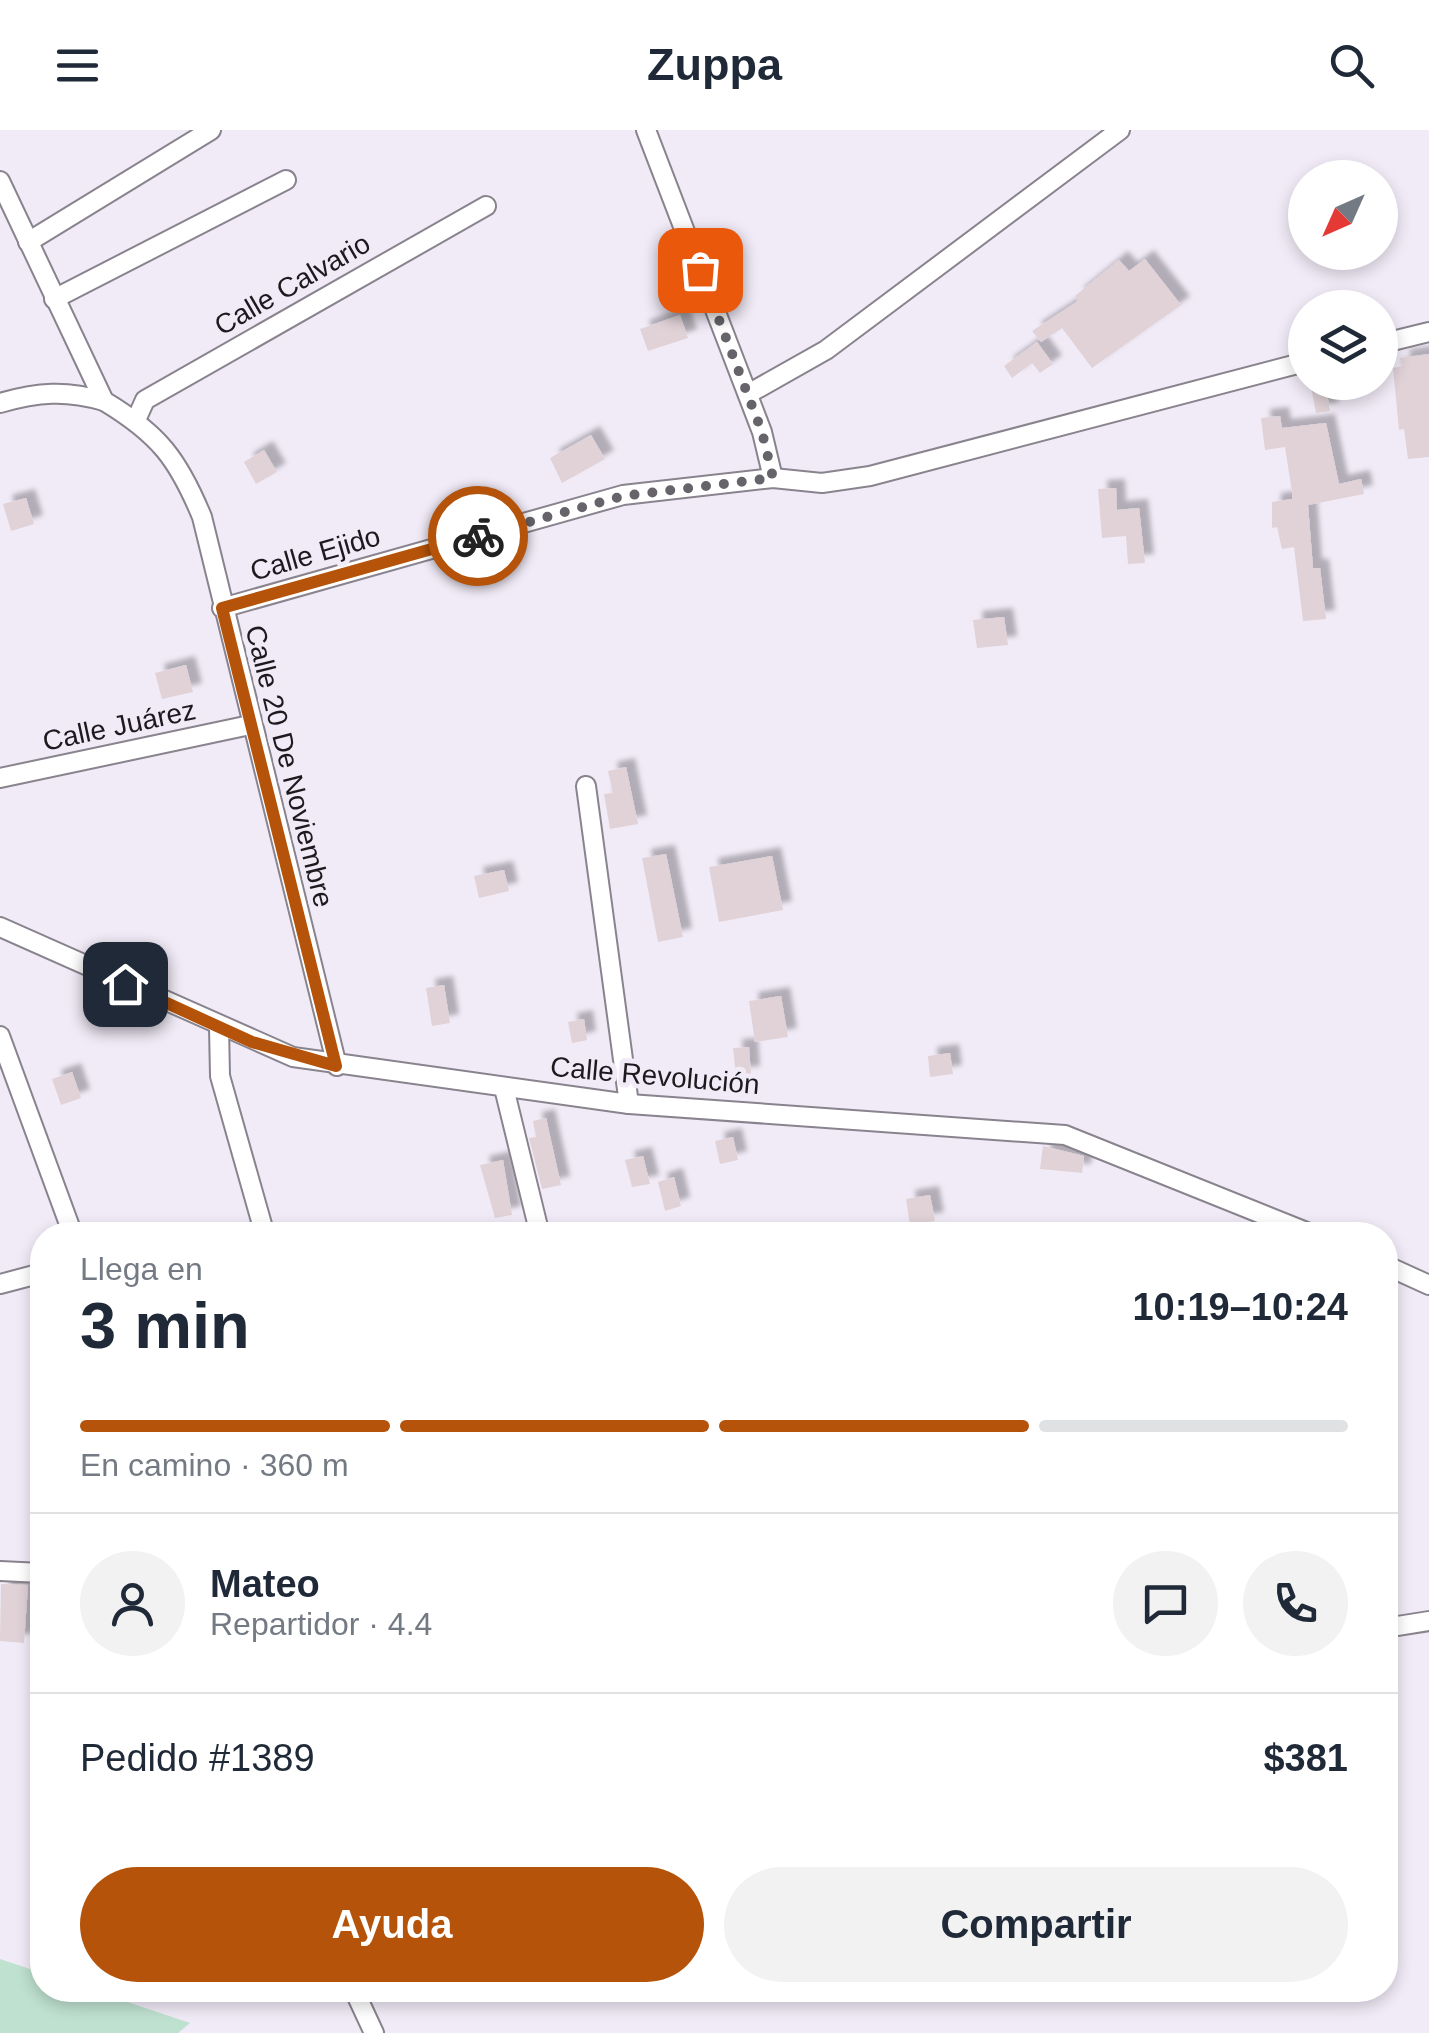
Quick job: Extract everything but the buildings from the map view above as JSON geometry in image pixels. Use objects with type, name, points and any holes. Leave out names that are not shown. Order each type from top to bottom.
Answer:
[{"type":"street","points":[[28,242],[211,130]]},
{"type":"street","points":[[646,130],[748,394],[773,478]]},
{"type":"street","points":[[748,394],[826,350],[1120,130]]},
{"type":"street","points":[[54,299],[286,180]]},
{"type":"street","points":[[0,181],[104,401]]},
{"type":"street","name":"Calle Calvario","points":[[136,420],[146,400],[486,206]]},
{"type":"street","points":[[1398,340],[1429,332]]},
{"type":"street","name":"Calle Ejido","points":[[222,608],[623,496],[773,478],[822,483],[870,476],[1288,366]]},
{"type":"street","points":[[0,403],[34,393],[73,392],[104,401]]},
{"type":"street","name":"Calle 20 De Noviembre","points":[[104,401],[136,420],[180,465],[202,517],[336,1066]]},
{"type":"street","name":"Calle Juárez","points":[[0,778],[250,725]]},
{"type":"street","points":[[586,786],[629,1104]]},
{"type":"street","name":"Calle Revolución","points":[[0,928],[293,1057],[629,1104],[1064,1134],[1282,1222]]},
{"type":"street","points":[[219,1027],[220,1076],[261,1222]]},
{"type":"street","points":[[0,1036],[67,1222]]},
{"type":"street","points":[[504,1088],[537,1222]]},
{"type":"street","points":[[1398,1270],[1429,1285]]},
{"type":"street","points":[[0,1284],[30,1276]]},
{"type":"street","points":[[0,1571],[30,1572]]},
{"type":"street","points":[[1398,1626],[1429,1620]]},
{"type":"street","points":[[360,2002],[374,2033]]},
{"type":"green space","points":[[0,1959],[30,1969],[30,2002],[128,2002],[190,2023],[178,2033],[0,2033]]},
{"type":"way so far","points":[[478,536],[623,496],[773,478],[762,432],[700,270]]},
{"type":"route","points":[[125,984],[252,1042],[293,1057],[336,1066],[222,608],[478,536]]}]
